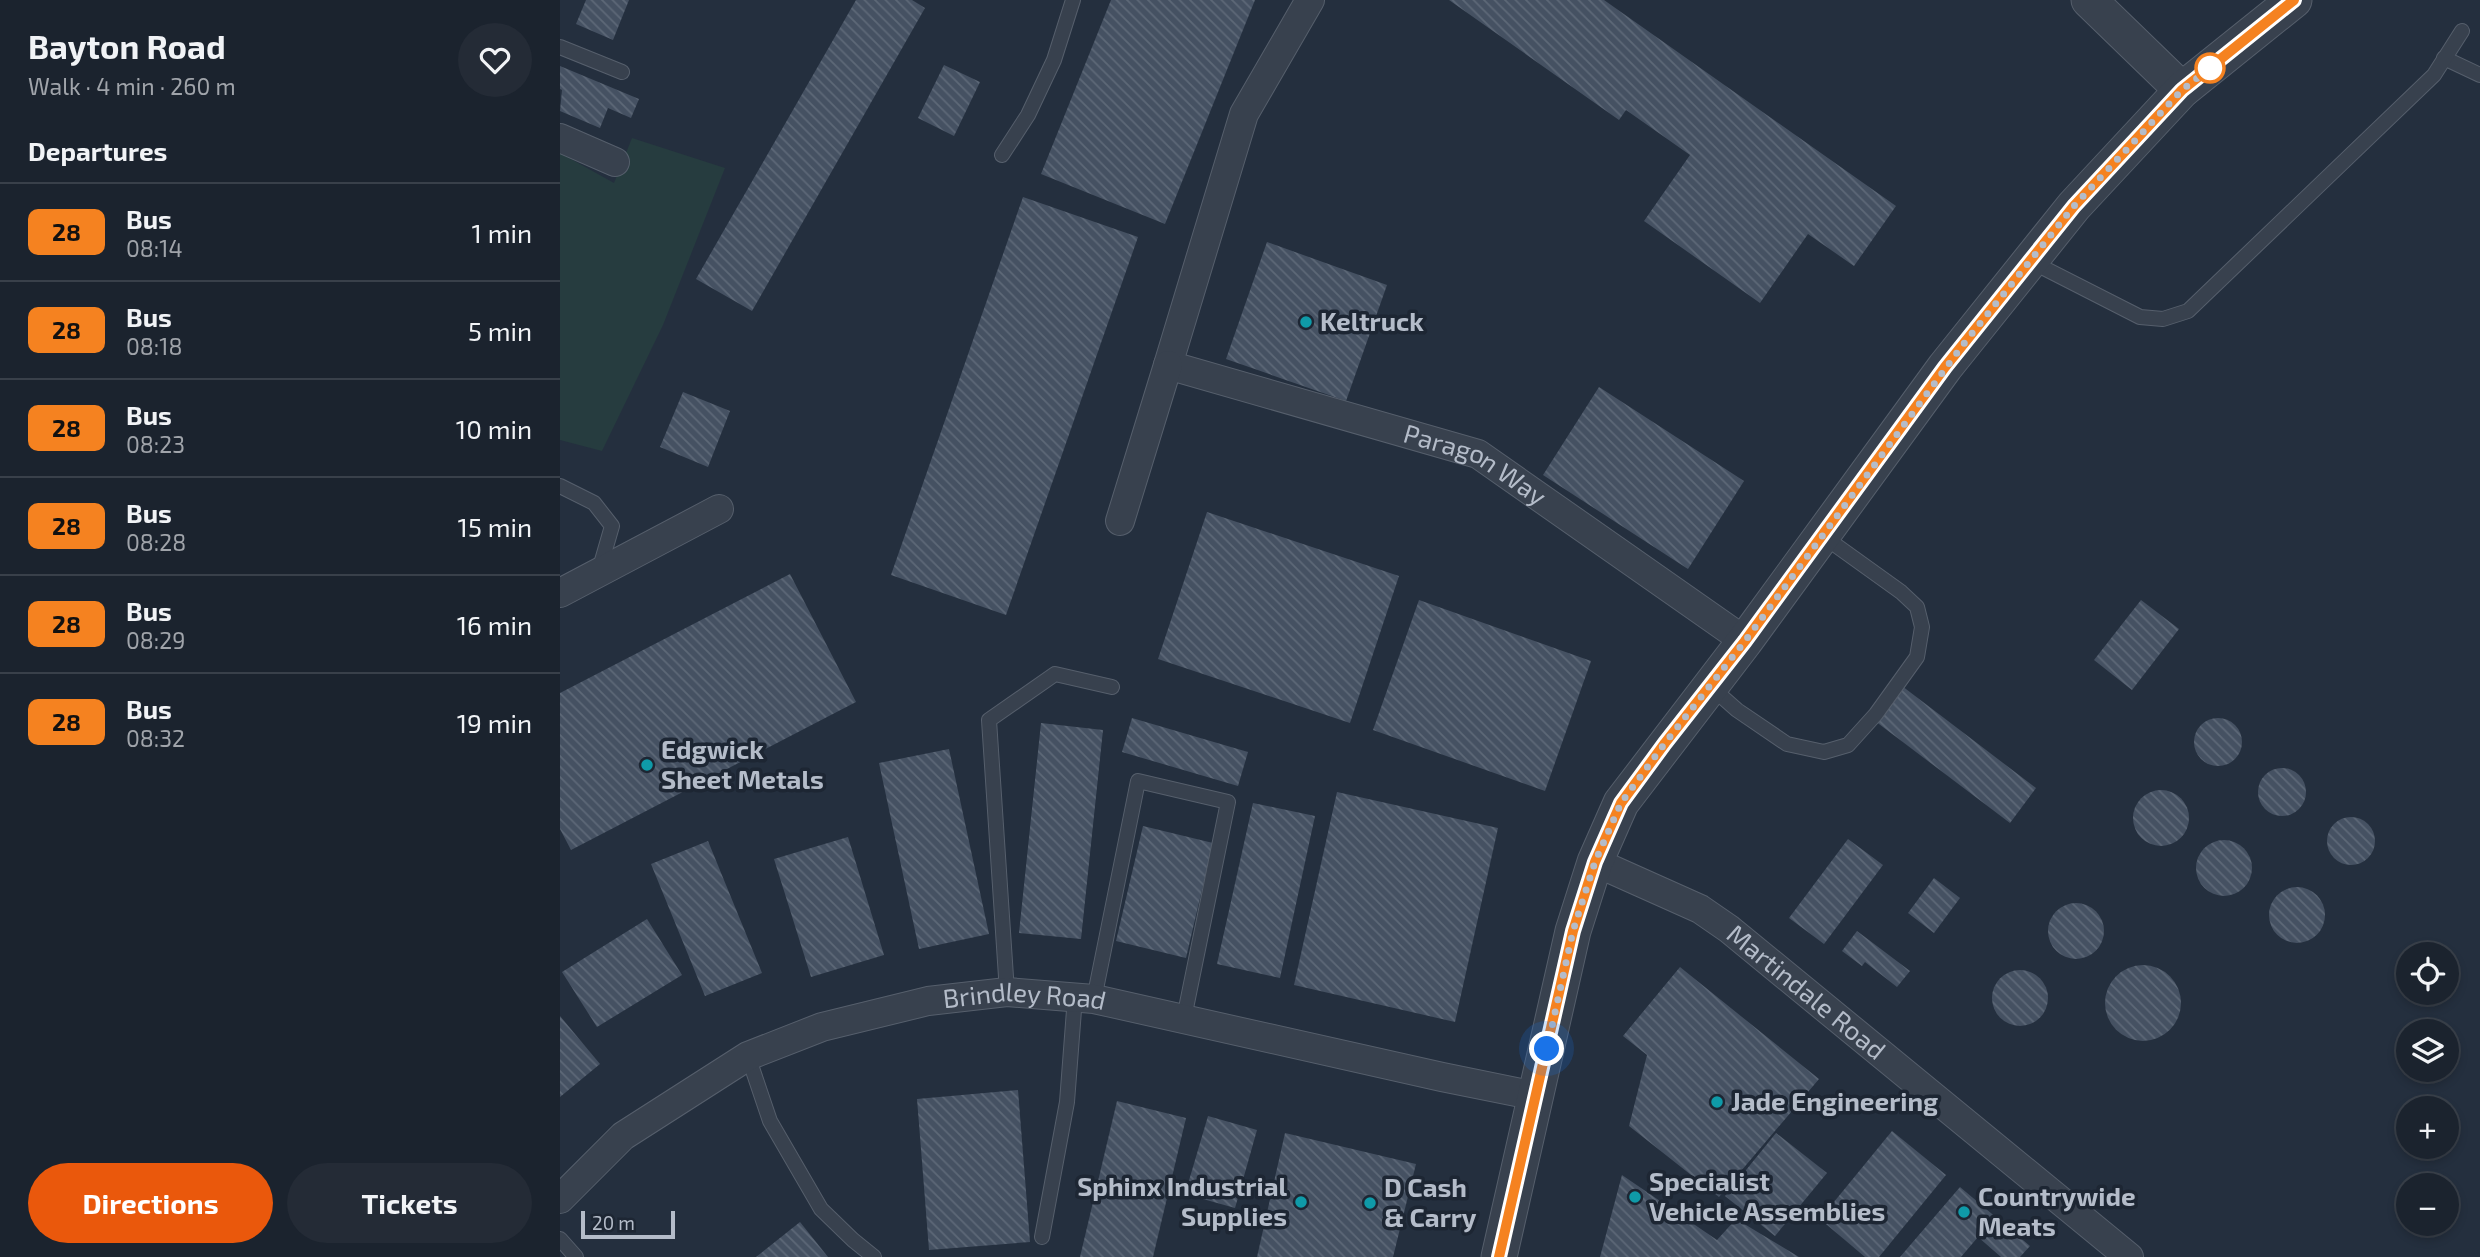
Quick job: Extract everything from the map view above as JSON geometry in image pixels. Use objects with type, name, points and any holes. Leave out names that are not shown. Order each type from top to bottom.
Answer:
[{"type":"street","points":[[1119,521],[1244,114],[1310,0]]},
{"type":"street","points":[[2089,0],[2182,90]]},
{"type":"street","points":[[1499,1257],[1573,931],[1595,862],[1621,803],[1745,641],[1945,367],[2074,206],[2182,90],[2294,0]]},
{"type":"street","points":[[560,138],[615,162]]},
{"type":"street","name":"Paragon Way","points":[[1168,365],[1478,454],[1745,641]]},
{"type":"street","points":[[560,593],[719,509]]},
{"type":"street","name":"Martindale Road","points":[[1595,862],[1700,909],[1729,929],[2129,1257]]},
{"type":"street","name":"Brindley Road","points":[[560,1199],[623,1136],[748,1056],[835,1024],[928,1001],[1007,992],[1085,998],[1536,1096]]},
{"type":"lane","points":[[1002,155],[1028,115],[1054,60],[1073,0]]},
{"type":"lane","points":[[2030,261],[2140,317],[2163,319],[2189,311],[2434,75],[2462,32]]},
{"type":"lane","points":[[560,47],[622,72]]},
{"type":"lane","points":[[2444,58],[2480,75]]},
{"type":"lane","points":[[560,486],[594,503],[612,526],[599,573]]},
{"type":"lane","points":[[1710,686],[1737,710],[1787,744],[1824,752],[1848,745],[1876,714],[1917,657],[1922,627],[1917,607],[1880,576],[1823,536]]},
{"type":"lane","points":[[1007,992],[989,720],[1055,674],[1112,687]]},
{"type":"lane","points":[[1042,1237],[1085,998],[1138,781],[1228,802],[1184,1018]]},
{"type":"lane","points":[[748,1056],[770,1121],[821,1209],[874,1257]]},
{"type":"lane","points":[[560,1239],[576,1257]]},
{"type":"green space","points":[[632,138],[725,168],[663,325],[602,451],[560,440],[560,153],[614,183]]},
{"type":"building","points":[[586,0],[629,0],[613,40],[576,24]]},
{"type":"building","points":[[856,0],[912,0],[925,8],[752,311],[696,279]]},
{"type":"building","points":[[1111,0],[1255,0],[1165,224],[1041,174]]},
{"type":"building","points":[[1449,0],[1604,0],[1896,206],[1854,266],[1808,234],[1760,303],[1644,221],[1690,155],[1626,110],[1619,120]]},
{"type":"building","points":[[944,65],[980,82],[954,136],[918,118]]},
{"type":"building","points":[[560,66],[639,99],[631,118],[608,108],[600,128],[560,111]]},
{"type":"building","points":[[1023,197],[1138,237],[1006,615],[891,575]]},
{"type":"building","name":"Keltruck","points":[[1267,242],[1387,285],[1346,401],[1226,359]]},
{"type":"building","points":[[1599,387],[1744,481],[1688,569],[1543,475]]},
{"type":"building","points":[[683,392],[730,411],[708,467],[660,447]]},
{"type":"building","points":[[1207,512],[1399,576],[1350,723],[1158,659]]},
{"type":"building","name":"Edgwick Sheet Metals","points":[[790,574],[856,702],[571,850],[560,829],[560,693]]},
{"type":"building","points":[[1419,600],[1591,661],[1545,791],[1373,730]]},
{"type":"building","points":[[2141,600],[2179,629],[2132,690],[2094,660]]},
{"type":"building","points":[[1902,686],[2036,788],[2010,823],[1875,721]]},
{"type":"building","points":[[1132,718],[1248,752],[1238,786],[1122,752]]},
{"type":"building","points":[[2218,718],[2235,725],[2242,742],[2235,759],[2218,766],[2201,759],[2194,742],[2201,725]]},
{"type":"building","points":[[1041,723],[1103,730],[1081,939],[1019,933]]},
{"type":"building","points":[[949,749],[989,934],[919,949],[879,763]]},
{"type":"building","points":[[2282,768],[2299,775],[2306,792],[2299,809],[2282,816],[2265,809],[2258,792],[2265,775]]},
{"type":"building","points":[[2155,790],[2167,790],[2177,794],[2185,802],[2189,818],[2185,834],[2177,842],[2167,846],[2155,846],[2145,842],[2137,834],[2133,824],[2133,812],[2137,802],[2145,794]]},
{"type":"building","points":[[1337,792],[1498,828],[1455,1022],[1294,985]]},
{"type":"building","points":[[1253,803],[1315,816],[1280,978],[1217,964]]},
{"type":"building","points":[[2351,817],[2368,824],[2375,841],[2368,858],[2351,865],[2334,858],[2327,841],[2334,824]]},
{"type":"building","points":[[1143,826],[1213,843],[1186,958],[1116,941]]},
{"type":"building","points":[[848,837],[884,955],[811,977],[774,859]]},
{"type":"building","points":[[1848,839],[1883,865],[1824,944],[1789,918]]},
{"type":"building","points":[[2218,840],[2230,840],[2240,844],[2248,852],[2252,868],[2248,884],[2240,892],[2230,896],[2218,896],[2208,892],[2200,884],[2196,874],[2196,862],[2200,852],[2208,844]]},
{"type":"building","points":[[708,841],[762,973],[705,996],[651,864]]},
{"type":"building","points":[[1934,878],[1960,898],[1934,933],[1908,913]]},
{"type":"building","points":[[2291,887],[2303,887],[2313,891],[2321,899],[2325,915],[2321,931],[2313,939],[2303,943],[2291,943],[2281,939],[2273,931],[2269,921],[2269,909],[2273,899],[2281,891]]},
{"type":"building","points":[[2070,903],[2082,903],[2096,911],[2104,925],[2102,942],[2096,951],[2082,959],[2070,959],[2053,947],[2048,937],[2048,925],[2060,908]]},
{"type":"building","points":[[647,919],[682,975],[597,1027],[562,972]]},
{"type":"building","points":[[1857,931],[1910,971],[1897,987],[1865,962],[1862,966],[1842,951]]},
{"type":"building","points":[[2143,965],[2158,968],[2170,976],[2178,988],[2181,1003],[2178,1018],[2170,1030],[2158,1038],[2143,1041],[2128,1038],[2116,1030],[2108,1018],[2105,1003],[2108,988],[2116,976],[2128,968]]},
{"type":"building","name":"Jade Engineering","points":[[1680,967],[1819,1079],[1719,1197],[1629,1126],[1647,1055],[1623,1036]]},
{"type":"building","points":[[2014,970],[2026,970],[2036,974],[2044,982],[2048,998],[2044,1014],[2036,1022],[2026,1026],[2014,1026],[2004,1022],[1996,1014],[1992,1004],[1992,992],[1996,982],[2004,974]]},
{"type":"building","points":[[560,1016],[600,1064],[560,1097]]},
{"type":"building","points":[[1018,1090],[1030,1242],[929,1250],[917,1099]]},
{"type":"building","points":[[1117,1101],[1186,1118],[1153,1257],[1080,1257]]},
{"type":"building","points":[[1208,1116],[1257,1130],[1235,1208],[1185,1194]]},
{"type":"building","points":[[1892,1131],[1946,1175],[1879,1257],[1865,1257],[1820,1219]]},
{"type":"building","points":[[1285,1133],[1416,1164],[1393,1257],[1257,1257]]},
{"type":"building","points":[[1776,1133],[1827,1173],[1775,1236],[1725,1196]]},
{"type":"building","name":"Specialist Vehicle Assemblies","points":[[1622,1175],[1717,1240],[1736,1219],[1799,1257],[1600,1257]]},
{"type":"building","name":"Countrywide Meats","points":[[1960,1187],[2030,1246],[2020,1257],[2001,1257],[1978,1237],[1961,1257],[1900,1257]]},
{"type":"building","points":[[800,1222],[828,1257],[756,1257]]},
{"type":"bus line","name":"28","points":[[1499,1257],[1573,931],[1595,862],[1621,803],[1745,641],[1945,367],[2074,206],[2182,90],[2294,0]]},
{"type":"place","name":"Keltruck","points":[[1306,322]]},
{"type":"place","name":"Edgwick Sheet Metals","points":[[647,765]]},
{"type":"place","name":"Jade Engineering","points":[[1717,1102]]},
{"type":"place","name":"Specialist Vehicle Assemblies","points":[[1635,1197]]},
{"type":"place","name":"Sphinx Industrial Supplies","points":[[1301,1202]]},
{"type":"place","name":"D Cash & Carry","points":[[1370,1203]]},
{"type":"place","name":"Countrywide Meats","points":[[1964,1212]]},
{"type":"route","points":[[1547,1049],[1573,931],[1595,862],[1621,803],[1745,641],[1945,367],[2074,206],[2182,90],[2210,68]]}]
